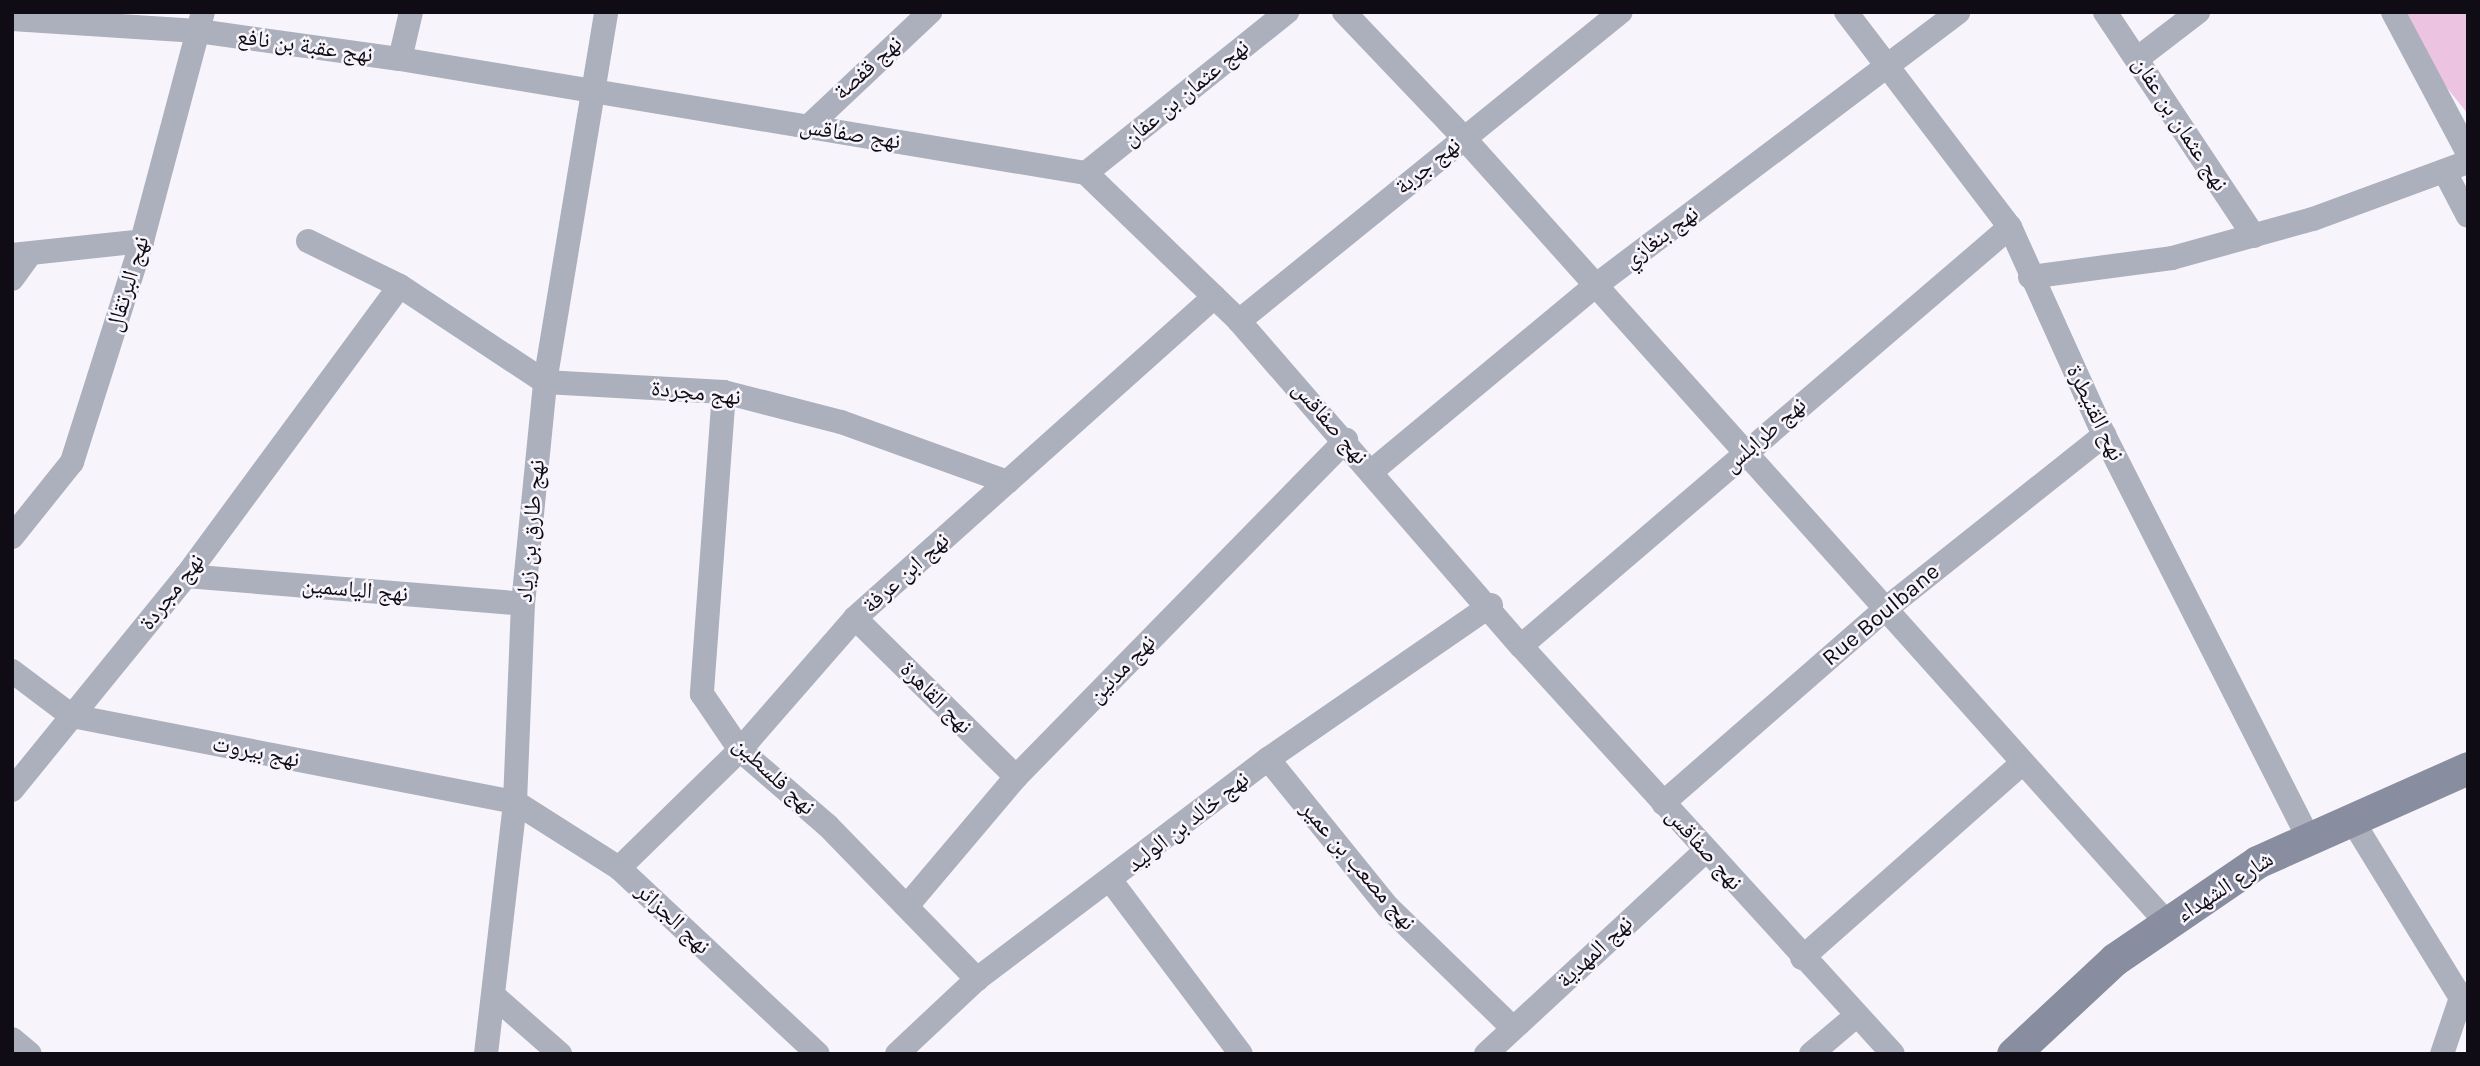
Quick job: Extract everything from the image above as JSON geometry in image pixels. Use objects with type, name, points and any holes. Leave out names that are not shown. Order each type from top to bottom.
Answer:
[{"type":"main road","name":"شارع الشهداء","points":[[2013,1054],[2115,959],[2257,862],[2468,768]]},
{"type":"street","points":[[400,59],[411,12]]},
{"type":"street","name":"نهج طارق بن زياد","points":[[486,1054],[515,802],[523,604],[545,382],[596,93],[606,12]]},
{"type":"street","name":"نهج قفصة","points":[[808,127],[930,12]]},
{"type":"street","name":"نهج عثمان بن عفان","points":[[1086,173],[1287,12]]},
{"type":"street","points":[[1344,12],[1463,137],[2020,765],[2168,924]]},
{"type":"street","name":"نهج جربة","points":[[1239,321],[1620,12]]},
{"type":"street","name":"نهح القنيطرة","points":[[1846,12],[1886,68],[2010,226],[2030,277],[2104,435],[2308,837]]},
{"type":"street","name":"نهج بنغازي","points":[[1372,471],[1595,286],[1958,12]]},
{"type":"street","name":"نهج عثمان بن عفان","points":[[2105,12],[2254,236]]},
{"type":"street","points":[[2138,58],[2198,12]]},
{"type":"street","points":[[2393,12],[2468,153]]},
{"type":"street","name":"نهج عقبة بن نافع","points":[[12,19],[200,21],[596,93]]},
{"type":"street","name":"نهج البرتقال","points":[[12,537],[72,461],[142,241],[200,21]]},
{"type":"street","name":"نهج صفاقس","points":[[596,93],[1086,173],[1239,321],[1491,605],[1521,646],[1802,958],[1893,1054]]},
{"type":"street","points":[[2030,277],[2148,262],[2254,236],[2446,174],[2468,162]]},
{"type":"street","points":[[2446,174],[2468,216]]},
{"type":"street","name":"نهج طرابلس","points":[[1521,646],[2010,226]]},
{"type":"street","points":[[12,279],[21,256],[142,241]]},
{"type":"street","points":[[308,241],[400,286],[545,382]]},
{"type":"street","name":"نهج مجردة","points":[[12,790],[186,576],[400,286]]},
{"type":"street","name":"نهج ابن عرفة","points":[[619,868],[740,750],[855,618],[1214,297]]},
{"type":"street","name":"نهج مجردة","points":[[545,382],[724,392],[841,422],[1008,482]]},
{"type":"street","name":"نهج فلسطين","points":[[724,392],[700,674],[702,694],[740,750],[907,906],[977,979]]},
{"type":"street","name":"Rue Boulbane","points":[[1663,803],[1884,611],[2104,435]]},
{"type":"street","name":"نهج مدنين","points":[[907,906],[1016,777],[1346,440]]},
{"type":"street","name":"نهج الياسمين","points":[[186,576],[523,604]]},
{"type":"street","name":"نهج خالد بن الوليد","points":[[897,1054],[977,979],[1111,881],[1268,759],[1491,605]]},
{"type":"street","name":"نهج القاهرة","points":[[855,618],[1016,777]]},
{"type":"street","name":"نهج بيروت","points":[[12,671],[72,716],[515,802]]},
{"type":"street","name":"نهج مصعب بن عمير","points":[[1268,759],[1388,907],[1513,1028]]},
{"type":"street","points":[[1802,958],[2020,765]]},
{"type":"street","name":"نهج الجزائر","points":[[515,802],[619,868],[818,1054]]},
{"type":"street","points":[[2352,820],[2464,996],[2442,1054]]},
{"type":"street","name":"نهج المهدية","points":[[1486,1054],[1705,851]]},
{"type":"street","points":[[1111,881],[1235,1052]]},
{"type":"street","points":[[494,996],[560,1054]]},
{"type":"street","points":[[1811,1054],[1856,1016]]},
{"type":"street","points":[[12,1040],[30,1054]]},
{"type":"building","points":[[2404,12],[2468,12],[2468,114],[2422,57]]}]
